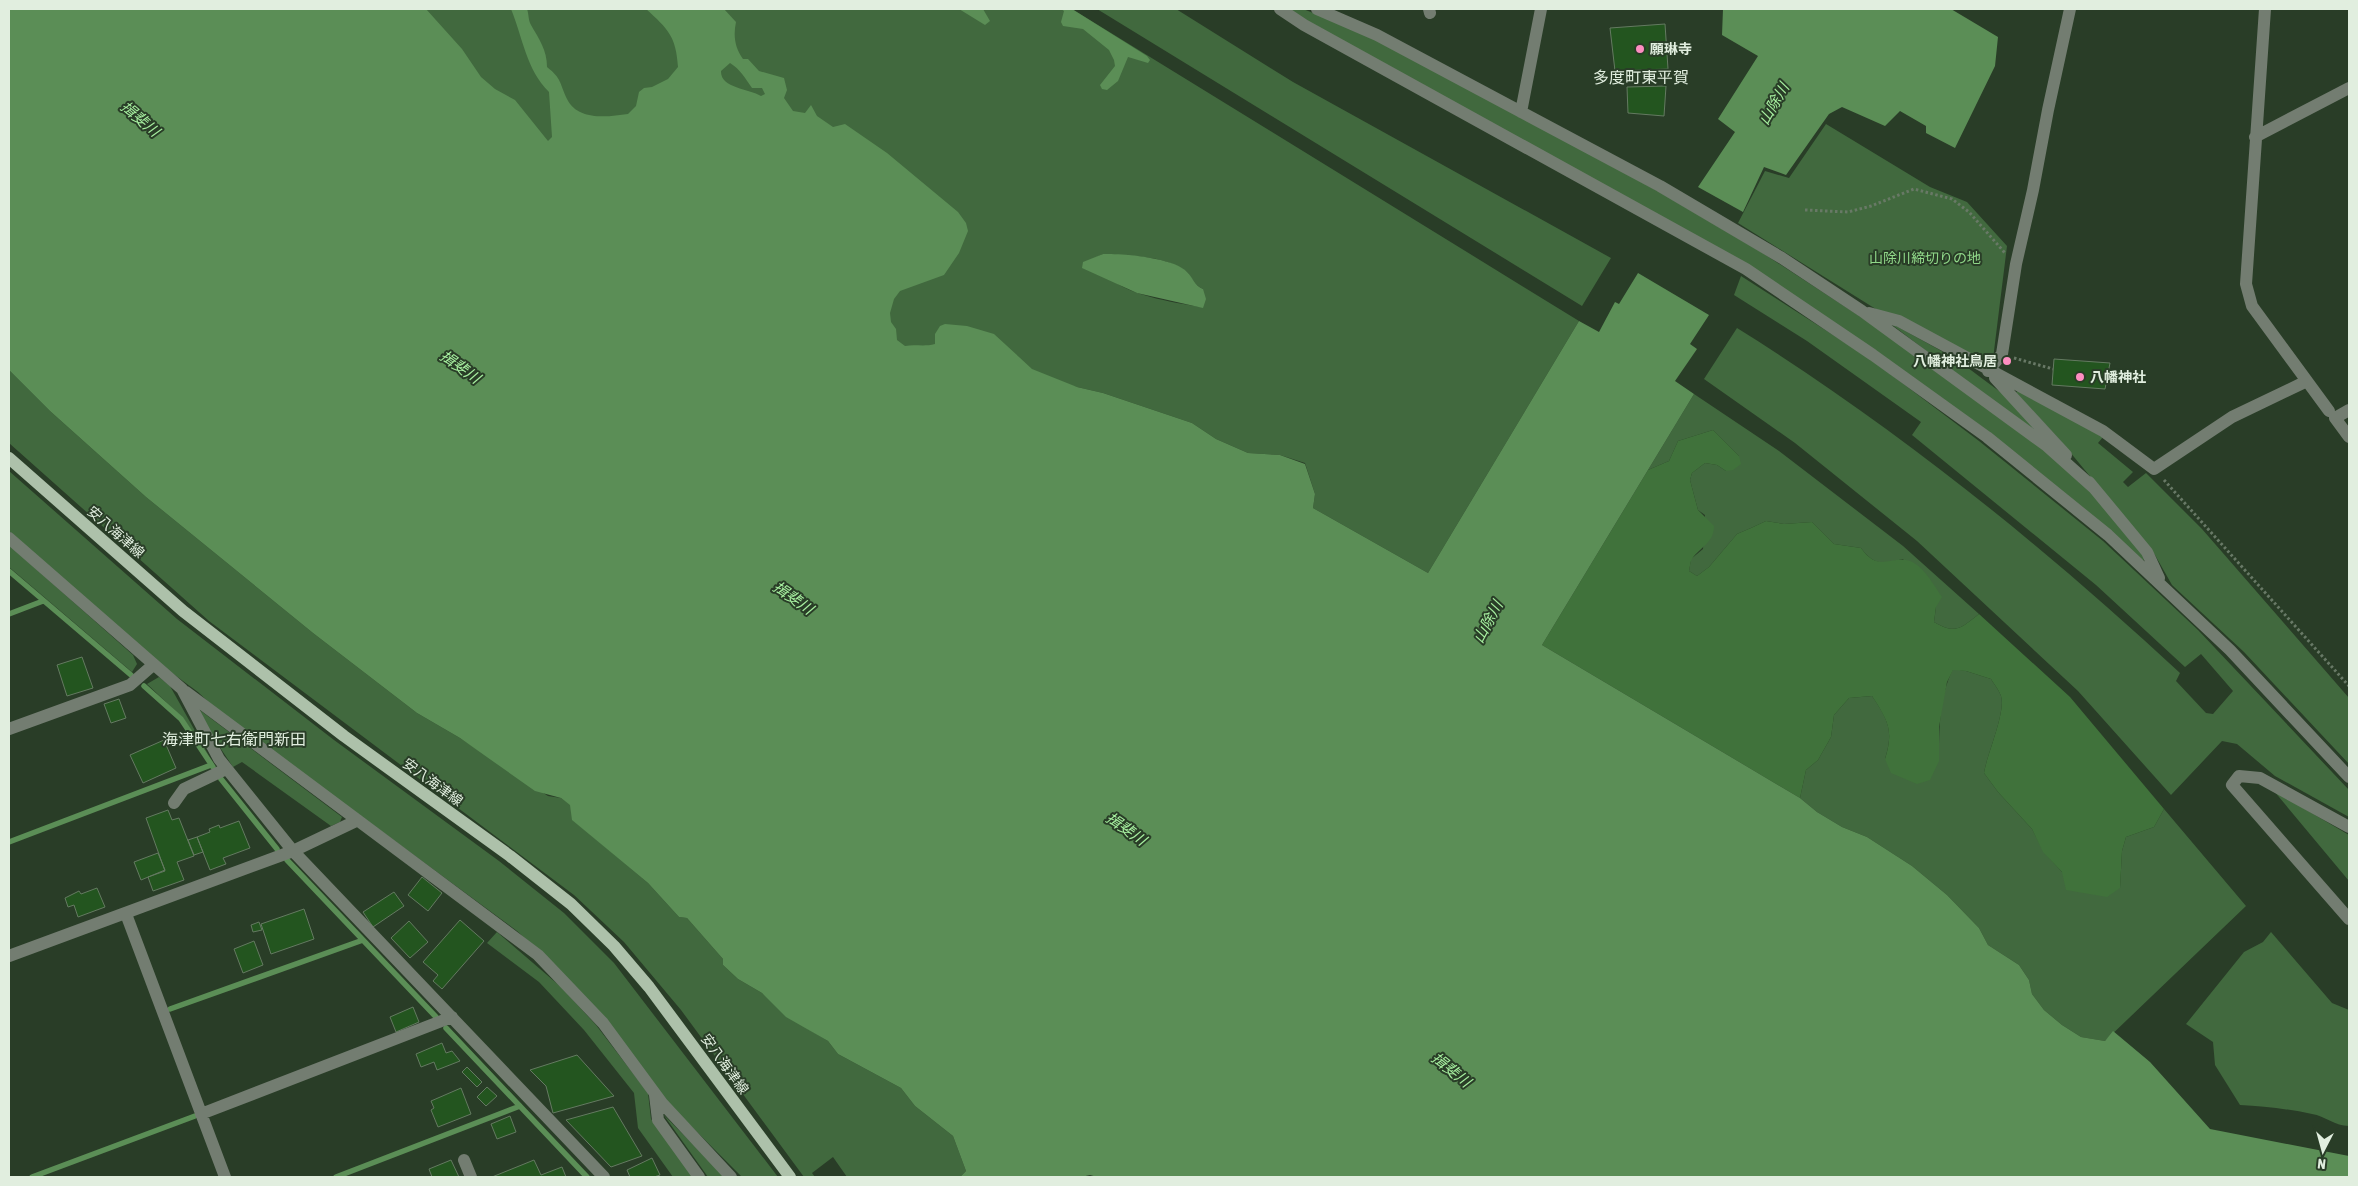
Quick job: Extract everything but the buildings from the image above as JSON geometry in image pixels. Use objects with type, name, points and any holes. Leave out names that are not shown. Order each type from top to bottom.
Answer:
[{"type":"main road","name":"安八海津線","points":[[9,458],[183,611],[344,736],[510,856],[571,904],[614,946],[649,987],[790,1177]]},
{"type":"street","points":[[1280,9],[1746,269],[1873,355],[1988,437],[2108,535],[2162,584],[2230,650],[2349,777]]},
{"type":"street","points":[[1317,9],[1377,35],[1660,186],[1782,258],[1862,311],[2047,446],[2094,488]]},
{"type":"street","points":[[1521,112],[1541,9]]},
{"type":"street","points":[[1988,371],[2002,354],[2016,264],[2070,9]]},
{"type":"street","points":[[2265,9],[2246,284],[2252,306],[2329,411]]},
{"type":"street","points":[[2255,137],[2349,88]]},
{"type":"street","points":[[1862,311],[1899,321],[1988,371],[2103,431],[2154,469],[2232,417],[2307,381]]},
{"type":"street","points":[[1988,371],[2056,442],[2147,552],[2162,584]]},
{"type":"street","points":[[2349,410],[2335,418],[2349,437]]},
{"type":"street","points":[[9,538],[182,690],[538,955],[603,1024],[655,1095],[731,1177]]},
{"type":"street","points":[[9,729],[130,685],[153,666]]},
{"type":"street","points":[[182,690],[219,760],[293,851],[604,1177]]},
{"type":"street","points":[[174,804],[184,789],[226,769]]},
{"type":"street","points":[[2349,827],[2260,778],[2239,776],[2232,785],[2349,919]]},
{"type":"street","points":[[9,956],[293,851],[356,821]]},
{"type":"street","points":[[126,914],[225,1177]]},
{"type":"street","points":[[201,1114],[452,1018]]},
{"type":"street","points":[[655,1095],[658,1120],[699,1177]]},
{"type":"street","points":[[464,1160],[471,1177]]},
{"type":"path","points":[[1805,210],[1848,212],[1871,206],[1914,189],[1952,199],[1969,212],[2016,264]]},
{"type":"path","points":[[2002,354],[2053,369]]},
{"type":"path","points":[[2154,469],[2206,524],[2349,686]]},
{"type":"green space","points":[[392,9],[1072,9],[1579,321],[1428,573],[1313,508],[1315,494],[1305,463],[1280,455],[1248,453],[1216,439],[1192,423],[1103,393],[1077,387],[929,368],[563,160]],"holes":[[[1103,254],[1155,259],[1175,265],[1184,270],[1203,289],[1203,307],[1157,299],[1123,287],[1109,277],[1095,258]]]},
{"type":"green space","points":[[1097,9],[1176,9],[1293,82],[1611,258],[1582,306]]},
{"type":"green space","points":[[1286,9],[1303,9],[1367,34],[1656,190],[1761,252],[1896,340],[2040,447],[2088,487],[2145,557],[2143,561],[1750,266]]},
{"type":"green space","name":"山除川締切りの地","points":[[1826,124],[1930,187],[1967,202],[2007,246],[1993,359],[1987,363],[1911,331],[1738,223],[1765,171],[1789,178]]},
{"type":"green space","points":[[1741,276],[1869,358],[1979,441],[2103,541],[2198,630],[2349,790],[2349,817],[2275,776],[2237,744],[2222,741],[2171,795],[2078,691],[1917,541],[1795,443],[1704,379],[1737,328],[1796,366],[1911,447],[2022,534],[2180,673],[2176,681],[2206,713],[2213,714],[2233,691],[2201,654],[2185,667],[2096,585],[1912,435],[1921,422],[1807,341],[1734,295]]},
{"type":"green space","points":[[1887,321],[1956,359],[2011,400],[2045,441]]},
{"type":"green space","points":[[9,370],[50,411],[146,497],[313,633],[417,713],[460,738],[548,796],[561,798],[571,805],[573,820],[648,883],[679,917],[687,918],[723,959],[723,965],[738,979],[762,993],[808,1029],[828,1041],[838,1054],[901,1088],[915,1106],[953,1136],[966,1171],[960,1177],[847,1177],[833,1157],[812,1173],[815,1177],[804,1177],[681,1010],[624,942],[574,895],[209,621],[9,443]]},
{"type":"green space","points":[[2018,390],[2103,437],[2098,443],[2133,472],[2123,482],[2128,487],[2146,473],[2202,529],[2349,698],[2349,764],[2244,652],[2172,585],[2155,555],[2060,440],[2016,393]]},
{"type":"green space","points":[[1694,394],[1779,451],[1903,546],[1979,614],[1963,626],[1953,629],[1934,622],[1936,607],[1903,559],[1890,562],[1875,561],[1861,548],[1834,544],[1812,522],[1784,524],[1766,521],[1737,534],[1709,567],[1697,576],[1689,571],[1691,559],[1703,549],[1705,515],[1698,510],[1690,480],[1692,473],[1705,463],[1717,465],[1726,471],[1739,456],[1713,430],[1678,441],[1669,461],[1648,470]]},
{"type":"green space","points":[[9,471],[177,619],[334,740],[499,861],[564,913],[614,963],[778,1177],[742,1177],[670,1105],[544,956],[517,931],[217,710],[198,692],[157,662],[9,531]]},
{"type":"green space","points":[[9,545],[133,655],[137,664],[132,672],[9,567]]},
{"type":"green space","points":[[1953,669],[1991,679],[1999,692],[2002,703],[2001,712],[1984,773],[1998,792],[2032,829],[2044,852],[2062,872],[2120,888],[2122,851],[2126,837],[2154,827],[2164,809],[2246,906],[2105,1041],[2081,1037],[2062,1025],[2044,1010],[2032,994],[2029,980],[2019,965],[1988,945],[1979,928],[1947,895],[1912,866],[1867,837],[1842,827],[1817,812],[1800,798],[1806,770],[1818,760],[1831,737],[1834,715],[1849,698],[1872,696],[1882,712],[1886,719],[1889,733],[1885,759],[1939,761],[1942,702]]},
{"type":"green space","points":[[159,677],[170,686],[209,756],[183,718],[147,684]]},
{"type":"green space","points":[[197,708],[342,817],[340,822],[331,826],[242,762],[233,767],[195,710]]},
{"type":"green space","points":[[2274,791],[2349,835],[2349,881]]},
{"type":"green space","points":[[497,932],[561,987],[596,1025],[648,1093],[651,1119],[693,1177],[673,1177],[638,1128],[634,1093],[584,1030],[539,982],[487,943]]},
{"type":"green space","points":[[2271,932],[2332,1003],[2349,1010],[2349,1126],[2303,1112],[2240,1105],[2215,1065],[2213,1042],[2186,1024],[2244,952],[2263,942]]},
{"type":"green space","points":[[663,1114],[725,1177],[708,1177]]},
{"type":"shaded area","points":[[1713,430],[1739,456],[1741,464],[1733,470],[1726,471],[1717,465],[1705,463],[1692,473],[1690,480],[1698,510],[1714,526],[1712,537],[1692,559],[1689,571],[1697,576],[1709,567],[1737,534],[1766,521],[1784,524],[1812,522],[1834,544],[1861,548],[1868,556],[1881,562],[1907,560],[1914,563],[1930,578],[1942,597],[1936,607],[1934,622],[1953,629],[1963,626],[1979,614],[2070,697],[2164,809],[2154,827],[2126,837],[2122,851],[2120,888],[2107,897],[2066,890],[2062,872],[2043,852],[2032,829],[1998,792],[1984,773],[1999,722],[2002,703],[2001,696],[1991,679],[1966,671],[1953,670],[1947,682],[1939,727],[1939,761],[1930,780],[1917,784],[1891,773],[1885,759],[1889,740],[1888,726],[1886,719],[1872,696],[1849,698],[1834,715],[1831,737],[1818,760],[1806,770],[1800,798],[1542,645],[1648,470],[1669,461],[1678,441]]},
{"type":"water","points":[[9,9],[426,9],[462,49],[481,77],[495,89],[515,100],[548,141],[552,137],[549,92],[541,83],[530,63],[511,9],[527,9],[530,23],[544,50],[547,67],[560,81],[572,106],[586,114],[611,116],[628,114],[636,106],[639,92],[644,88],[652,87],[668,79],[678,67],[673,40],[660,22],[646,9],[724,9],[736,22],[735,42],[743,59],[748,59],[759,71],[784,78],[787,90],[784,98],[793,111],[805,113],[811,105],[817,116],[833,127],[845,124],[887,153],[958,212],[966,223],[968,231],[959,253],[944,275],[900,291],[894,299],[890,313],[891,322],[896,329],[897,340],[905,346],[935,344],[935,334],[940,326],[945,324],[967,326],[994,334],[1032,369],[1077,387],[1103,393],[1192,423],[1216,439],[1248,453],[1280,455],[1305,464],[1315,494],[1313,508],[1428,573],[1579,321],[1599,332],[1615,302],[1619,304],[1638,273],[1709,315],[1690,344],[1697,349],[1675,381],[1694,394],[1542,645],[1800,798],[1817,812],[1842,827],[1867,837],[1912,866],[1947,895],[1979,928],[1988,945],[2019,965],[2029,980],[2032,994],[2044,1010],[2062,1025],[2081,1037],[2105,1041],[2113,1031],[2150,1062],[2210,1129],[2349,1156],[2349,1177],[1097,1177],[1090,1175],[1081,1177],[960,1177],[966,1171],[953,1136],[915,1106],[901,1088],[838,1054],[828,1041],[786,1017],[762,993],[738,979],[723,965],[723,959],[687,918],[679,917],[648,883],[572,820],[570,805],[561,798],[535,791],[460,738],[417,713],[313,633],[146,497],[50,411],[9,370]],"holes":[[[730,63],[734,65],[752,88],[762,88],[765,94],[761,96],[730,85],[725,81],[721,71]]]},
{"type":"water","points":[[959,9],[983,9],[990,21],[985,25]]},
{"type":"water","points":[[1061,9],[1072,9],[1147,56],[1150,60],[1148,63],[1128,57],[1118,81],[1107,90],[1102,89],[1100,85],[1115,66],[1109,50],[1083,29],[1063,26],[1061,22],[1064,11]]},
{"type":"water","name":"山除川","points":[[1723,9],[1951,9],[1998,37],[1995,66],[1955,148],[1926,133],[1926,126],[1900,111],[1885,126],[1842,107],[1829,114],[1786,175],[1764,167],[1743,212],[1698,187],[1735,132],[1718,119],[1758,56],[1722,35]]},
{"type":"water","points":[[1103,254],[1148,257],[1181,267],[1203,289],[1206,299],[1203,308],[1137,293],[1082,268],[1083,262]]},
{"type":"waterway","points":[[9,571],[131,675]]},
{"type":"waterway","points":[[9,614],[43,601]]},
{"type":"waterway","points":[[144,686],[181,719],[213,767]]},
{"type":"waterway","points":[[9,842],[211,765]]},
{"type":"waterway","points":[[221,779],[277,849]]},
{"type":"waterway","points":[[287,860],[436,1017]]},
{"type":"waterway","points":[[170,1009],[363,940]]},
{"type":"waterway","points":[[446,1028],[587,1177]]},
{"type":"waterway","points":[[336,1177],[520,1106]]},
{"type":"waterway","points":[[32,1177],[195,1116]]},
{"type":"place","name":"願琳寺","points":[[1640,49]]},
{"type":"place","name":"八幡神社鳥居","points":[[2007,361]]},
{"type":"place","name":"八幡神社","points":[[2080,377]]},
{"type":"district","name":"多度町東平賀","points":[[1641,77]]},
{"type":"district","name":"海津町七右衛門新田","points":[[234,739]]},
{"type":"water label","name":"揖斐川","points":[[140,119]]},
{"type":"water label","name":"揖斐川","points":[[460,367]]},
{"type":"water label","name":"揖斐川","points":[[793,598]]},
{"type":"water label","name":"揖斐川","points":[[1126,829]]},
{"type":"water label","name":"揖斐川","points":[[1451,1070]]}]
